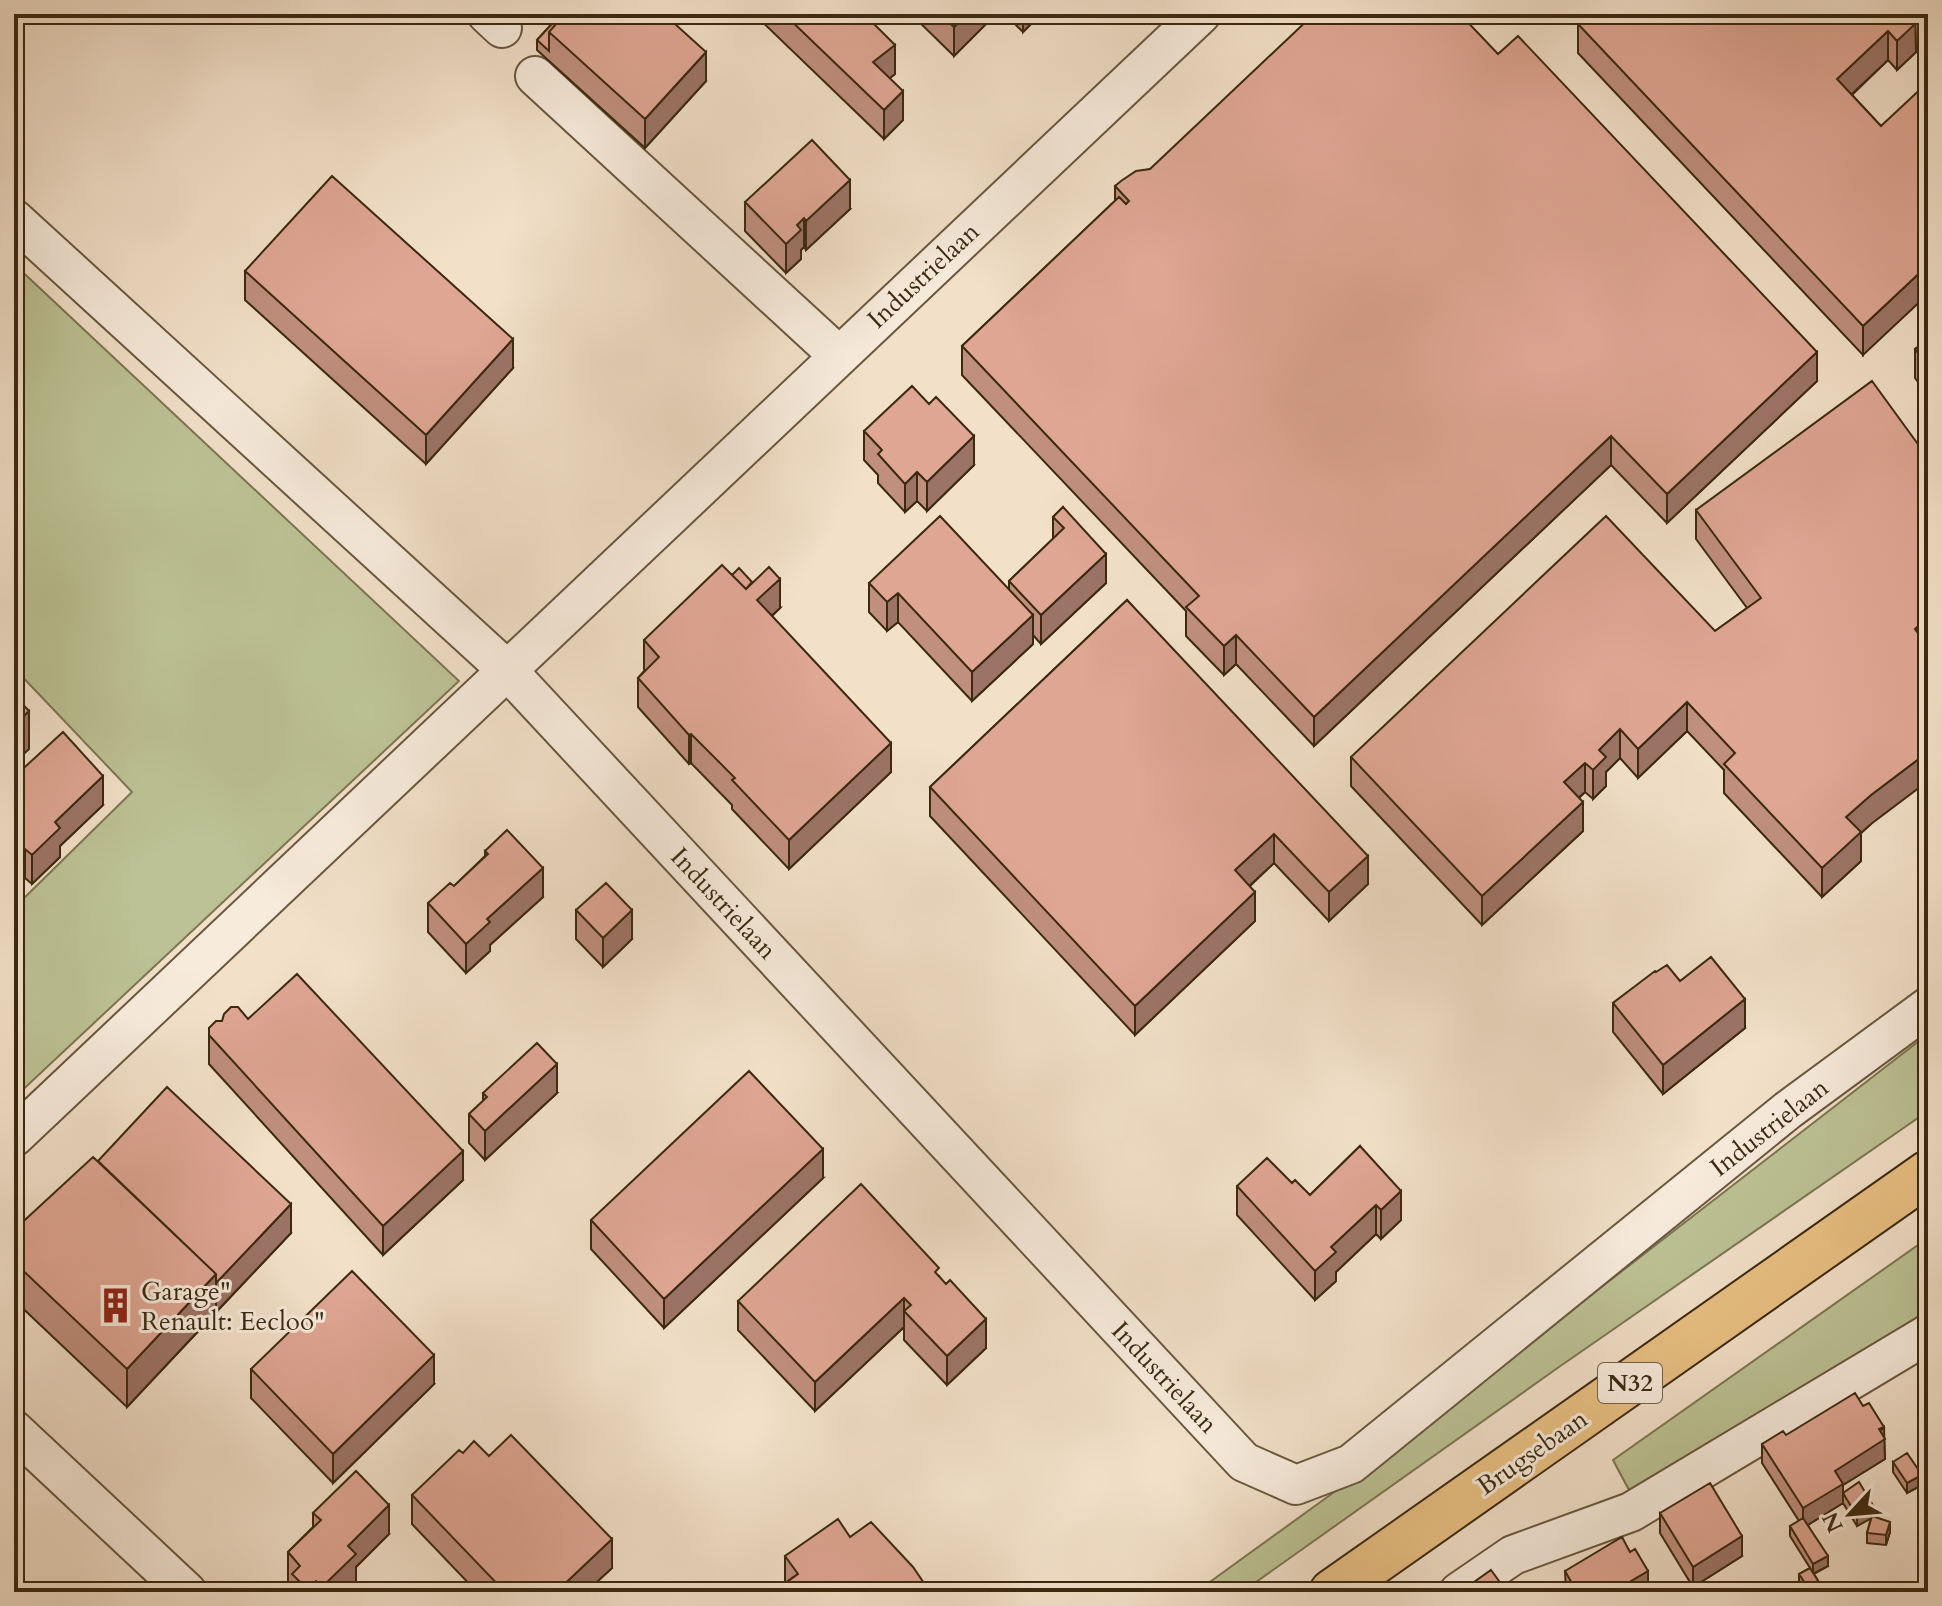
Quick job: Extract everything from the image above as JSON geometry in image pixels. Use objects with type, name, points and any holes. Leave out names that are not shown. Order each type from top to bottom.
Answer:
[{"type":"main road","name":"Brugsebaan","points":[[1332,1592],[1928,1173]]},
{"type":"street","name":"Industrielaan","points":[[14,1137],[1201,14]]},
{"type":"street","points":[[535,76],[838,355]]},
{"type":"street","points":[[14,219],[506,669]]},
{"type":"street","name":"Industrielaan","points":[[506,669],[1244,1462],[1296,1485],[1351,1464],[1788,1110],[1928,1007]]},
{"type":"street","points":[[1459,1592],[1513,1555],[1631,1512],[1928,1334]]},
{"type":"street","points":[[14,1430],[187,1592]]},
{"type":"green space","points":[[14,264],[459,681],[14,1098],[14,908],[132,792],[14,668]]},
{"type":"green space","points":[[1928,1034],[1928,1111],[1242,1592],[1196,1592],[1373,1464]]},
{"type":"green space","points":[[1928,1238],[1928,1315],[1629,1490],[1613,1460]]},
{"type":"building","points":[[561,14],[565,14],[549,32],[549,51],[537,40]]},
{"type":"building","points":[[565,14],[664,14],[706,52],[645,119],[549,32]]},
{"type":"building","points":[[784,14],[864,14],[895,45],[873,62],[903,91],[884,110]]},
{"type":"building","points":[[940,14],[967,14],[954,27]]},
{"type":"building","points":[[1314,14],[1387,14],[1392,20],[1399,14],[1460,14],[1498,54],[1518,36],[1817,352],[1667,494],[1611,436],[1314,717],[1236,635],[1224,646],[1186,607],[1199,596],[962,346],[1119,197],[1126,204],[1129,201],[1115,186],[1136,171],[1150,169]]},
{"type":"building","points":[[1589,14],[1907,14],[1916,23],[1897,41],[1888,31],[1837,79],[1881,126],[1928,82],[1928,265],[1863,326],[1578,24]]},
{"type":"building","points":[[812,140],[850,180],[806,221],[804,218],[797,225],[801,230],[786,244],[745,202]]},
{"type":"building","points":[[332,176],[513,339],[426,435],[245,271]]},
{"type":"building","points":[[1928,340],[1928,366],[1915,349]]},
{"type":"building","points":[[1872,381],[1928,458],[1928,616],[1915,629],[1928,647],[1928,752],[1846,817],[1861,832],[1822,868],[1724,764],[1735,753],[1687,702],[1638,749],[1620,729],[1599,750],[1606,757],[1593,770],[1585,763],[1564,782],[1583,802],[1482,896],[1351,757],[1606,516],[1715,631],[1761,598],[1696,510]]},
{"type":"building","points":[[912,386],[929,404],[936,397],[974,436],[927,482],[917,472],[905,484],[878,454],[882,450],[864,431]]},
{"type":"building","points":[[1063,507],[1106,554],[1041,615],[1009,581],[1064,528],[1053,517]]},
{"type":"building","points":[[940,516],[1033,615],[972,672],[898,593],[887,602],[869,583]]},
{"type":"building","points":[[722,565],[746,589],[769,567],[780,579],[757,600],[891,743],[789,840],[732,780],[735,778],[689,735],[638,678],[659,657],[644,640]]},
{"type":"building","points":[[739,568],[752,582],[746,589],[732,575]]},
{"type":"building","points":[[1127,600],[1368,856],[1329,892],[1274,834],[1235,870],[1255,892],[1135,1006],[930,787]]},
{"type":"building","points":[[14,695],[29,711],[14,725]]},
{"type":"building","points":[[63,732],[103,776],[55,822],[60,828],[32,855],[25,849],[14,859],[14,777]]},
{"type":"building","points":[[507,830],[543,868],[487,919],[490,922],[466,944],[428,903],[450,883],[454,886],[488,854],[485,851]]},
{"type":"building","points":[[606,883],[632,910],[603,938],[576,910]]},
{"type":"building","points":[[1711,957],[1745,999],[1663,1065],[1613,1003],[1667,965],[1680,981]]},
{"type":"building","points":[[297,974],[463,1151],[383,1226],[209,1035],[209,1028],[216,1021],[222,1021],[231,1007],[238,1007],[248,1019]]},
{"type":"building","points":[[537,1043],[557,1064],[485,1131],[469,1114],[487,1097],[483,1093]]},
{"type":"building","points":[[749,1071],[823,1149],[664,1299],[591,1220]]},
{"type":"building","points":[[167,1087],[291,1204],[216,1283],[216,1274],[98,1161]]},
{"type":"building","points":[[1360,1146],[1401,1191],[1381,1210],[1376,1205],[1331,1247],[1336,1252],[1315,1271],[1237,1186],[1267,1158],[1292,1183],[1295,1180],[1310,1195]]},
{"type":"building","name":"Garage\" Renault: Eecloo\"","points":[[93,1157],[216,1274],[127,1369],[14,1262],[14,1230]]},
{"type":"building","points":[[861,1184],[939,1268],[935,1272],[946,1284],[950,1280],[986,1319],[947,1356],[904,1311],[911,1305],[904,1298],[815,1382],[738,1301]]},
{"type":"building","points":[[352,1271],[434,1355],[333,1454],[251,1369]]},
{"type":"building","points":[[1855,1393],[1863,1406],[1869,1403],[1884,1427],[1879,1429],[1885,1439],[1835,1471],[1843,1484],[1803,1508],[1762,1444],[1783,1431],[1786,1435]]},
{"type":"building","points":[[511,1435],[612,1539],[556,1592],[505,1592],[412,1495],[459,1450],[463,1453],[474,1441],[489,1456]]},
{"type":"building","points":[[1907,1453],[1922,1475],[1907,1483],[1893,1462]]},
{"type":"building","points":[[356,1471],[389,1505],[348,1546],[356,1554],[322,1587],[316,1581],[307,1589],[292,1574],[300,1566],[288,1552],[321,1520],[313,1513]]},
{"type":"building","points":[[1859,1482],[1874,1507],[1857,1516],[1843,1493]]},
{"type":"building","points":[[1710,1483],[1742,1536],[1693,1567],[1660,1513]]},
{"type":"building","points":[[1872,1516],[1890,1522],[1886,1535],[1867,1533]]},
{"type":"building","points":[[1803,1518],[1828,1556],[1813,1564],[1790,1526]]},
{"type":"building","points":[[838,1519],[850,1537],[871,1522],[913,1567],[930,1592],[773,1592],[798,1574],[785,1556]]},
{"type":"building","points":[[1622,1537],[1630,1552],[1635,1549],[1648,1571],[1621,1587],[1623,1592],[1577,1592],[1565,1571]]},
{"type":"building","points":[[1810,1568],[1825,1592],[1811,1592],[1799,1574]]},
{"type":"building","points":[[1491,1570],[1507,1592],[1460,1592]]},
{"type":"place","name":"Garage\" Renault: Eecloo\"","points":[[115,1306]]}]
